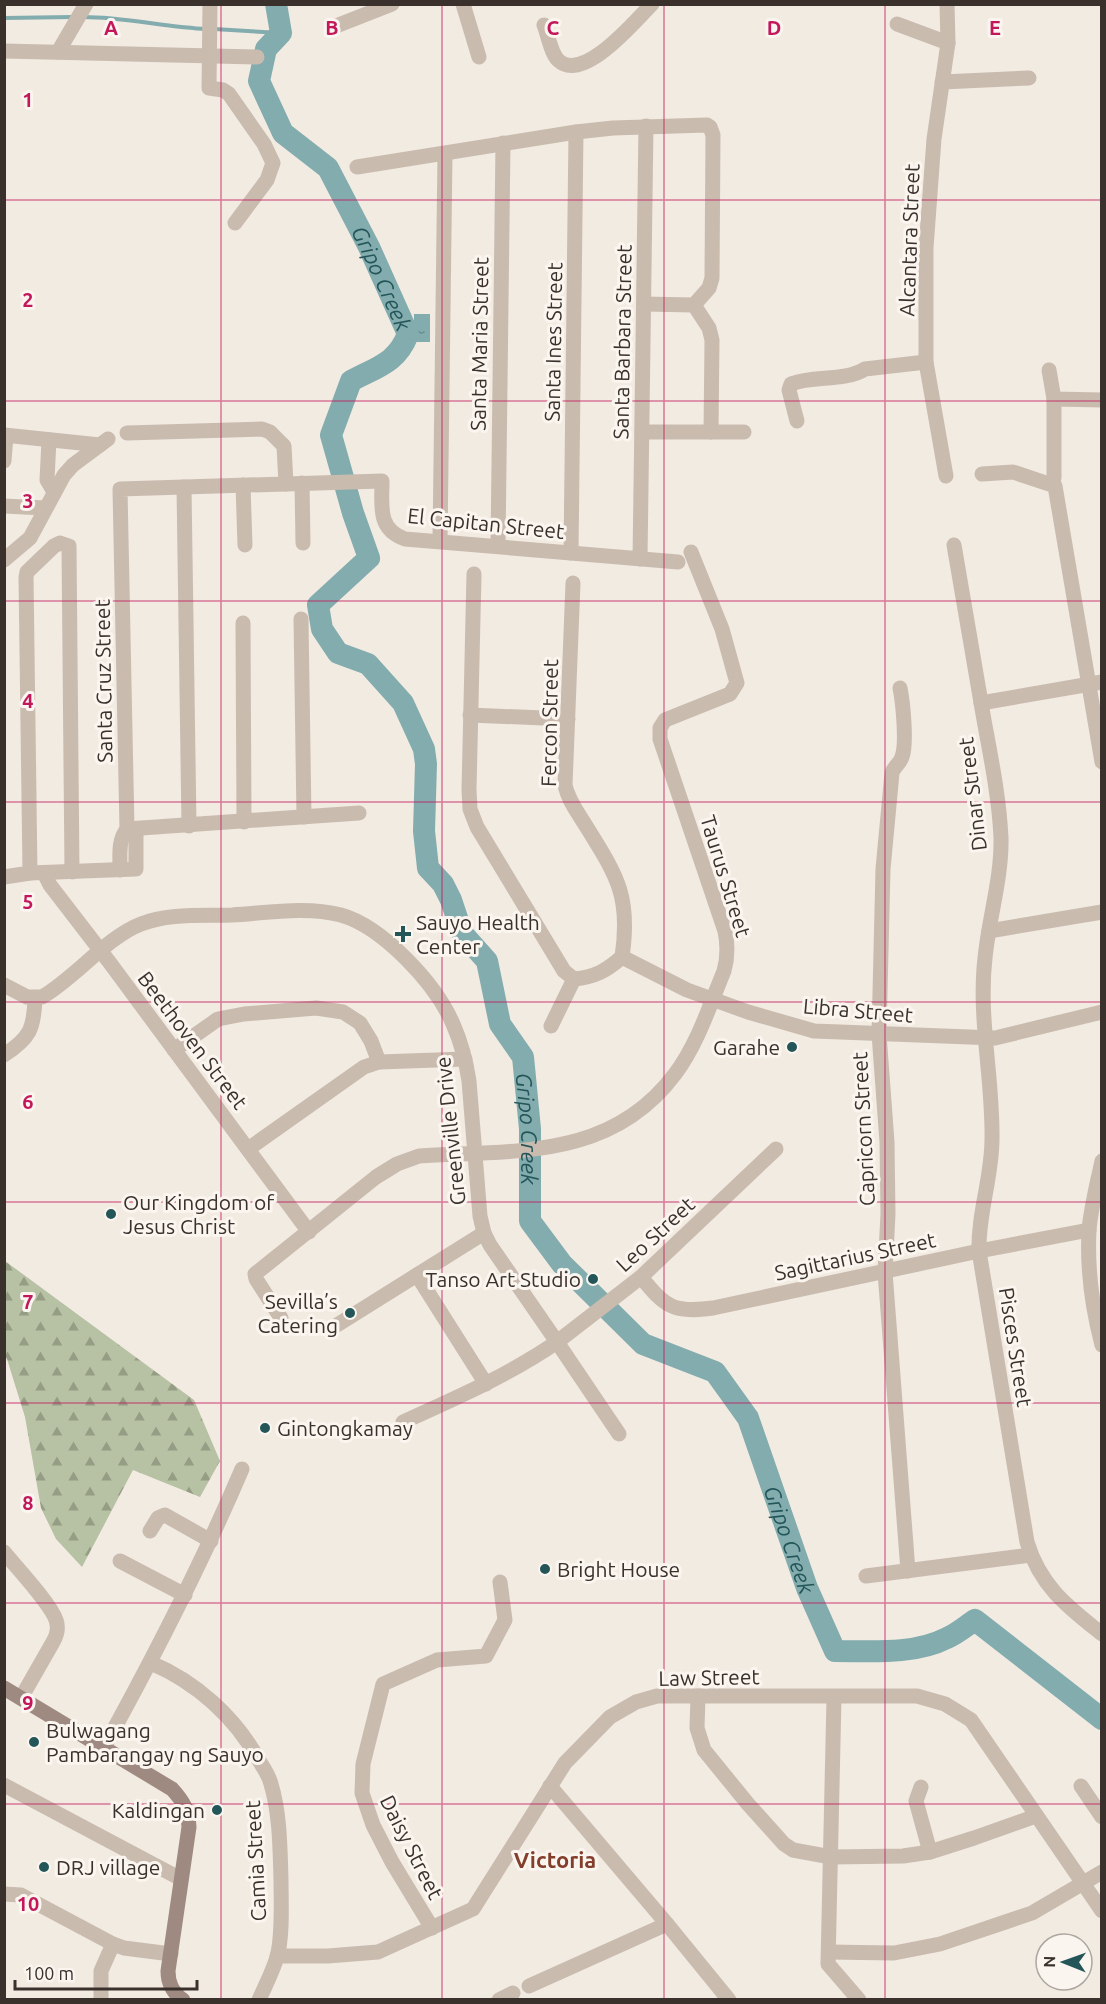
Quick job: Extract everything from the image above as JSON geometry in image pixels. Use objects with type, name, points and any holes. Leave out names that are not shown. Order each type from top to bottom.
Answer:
[{"type":"main road","points":[[4,1688],[172,1789],[183,1801],[188,1812],[189,1827],[168,1981],[177,1996],[183,2000]]},
{"type":"street","points":[[57,52],[86,4]]},
{"type":"street","points":[[210,4],[208,88],[223,90],[229,94],[264,144],[273,163],[267,180],[235,223]]},
{"type":"street","points":[[336,26],[357,10],[392,4]]},
{"type":"street","points":[[464,4],[479,57]]},
{"type":"street","points":[[544,25],[556,58],[564,64],[583,64],[605,51],[652,4]]},
{"type":"street","name":"Alcantara Street","points":[[946,476],[926,362],[926,248],[934,139],[948,43],[947,4]]},
{"type":"street","points":[[897,24],[948,43]]},
{"type":"street","points":[[4,51],[257,57]]},
{"type":"street","points":[[942,82],[1029,78]]},
{"type":"street","points":[[357,167],[576,132],[646,126],[702,124],[711,127],[713,135],[712,278],[710,288],[694,305],[644,304]]},
{"type":"street","name":"Santa Barbara Street","points":[[640,559],[646,126]]},
{"type":"street","name":"Santa Ines Street","points":[[571,553],[576,132]]},
{"type":"street","name":"Santa Maria Street","points":[[498,545],[502,143]]},
{"type":"street","points":[[440,541],[445,154]]},
{"type":"street","points":[[694,305],[709,328],[712,340],[711,432]]},
{"type":"street","points":[[797,421],[789,387],[794,383],[856,375],[865,369],[926,362]]},
{"type":"street","points":[[1049,370],[1054,399],[1054,478]]},
{"type":"street","points":[[1054,399],[1101,400]]},
{"type":"street","points":[[127,432],[262,429],[270,432],[284,446],[286,484]]},
{"type":"street","points":[[642,432],[744,432]]},
{"type":"street","points":[[4,461],[5,436],[104,442],[73,465],[64,475],[30,538],[4,560]]},
{"type":"street","points":[[49,440],[47,480],[54,492]]},
{"type":"street","points":[[982,474],[1012,472],[1055,486],[1095,683],[1101,762]]},
{"type":"street","name":"El Capitan Street","points":[[120,489],[382,481],[383,515],[387,528],[395,535],[405,539],[498,545],[678,562]]},
{"type":"street","points":[[302,483],[303,543]]},
{"type":"street","points":[[243,485],[245,545]]},
{"type":"street","points":[[184,487],[189,826]]},
{"type":"street","name":"Santa Cruz Street","points":[[120,489],[131,829],[136,869],[120,870],[123,834],[131,829]]},
{"type":"street","points":[[4,506],[45,508]]},
{"type":"street","points":[[37,873],[26,577],[27,572],[60,543],[69,546],[72,872]]},
{"type":"street","name":"Dinar Street","points":[[954,546],[996,791],[1000,836],[1000,860],[984,976],[985,1039]]},
{"type":"street","name":"Taurus Street","points":[[281,1318],[255,1274],[376,1177],[397,1164],[419,1156],[563,1146],[593,1137],[638,1113],[676,1073],[690,1049],[728,959],[727,939],[660,739],[660,728],[665,720],[730,694],[737,683],[722,629],[691,552]]},
{"type":"street","points":[[474,574],[470,809],[477,827],[564,971],[574,979],[590,978],[609,968],[622,957]]},
{"type":"street","name":"Fercon Street","points":[[573,583],[567,794],[612,868],[622,892],[625,918],[622,957]]},
{"type":"street","points":[[301,619],[304,817]]},
{"type":"street","points":[[243,623],[244,822]]},
{"type":"street","points":[[981,703],[1095,683]]},
{"type":"street","name":"Capricorn Street","points":[[900,688],[903,755],[892,773],[883,869],[879,1034],[887,1142],[888,1214],[885,1272],[908,1571]]},
{"type":"street","points":[[470,715],[568,719]]},
{"type":"street","points":[[131,829],[359,813]]},
{"type":"street","points":[[8,877],[37,873],[120,870]]},
{"type":"street","name":"Beethoven Street","points":[[37,873],[50,885],[101,951],[309,1232]]},
{"type":"street","name":"Greenville Drive","points":[[35,998],[48,993],[132,927],[158,920],[309,910],[342,916],[380,934],[405,958],[446,1008],[453,1023],[465,1059],[476,1153],[480,1216],[484,1233],[619,1434]]},
{"type":"street","points":[[989,931],[1101,912]]},
{"type":"street","name":"Libra Street","points":[[622,957],[712,1000],[814,1031],[985,1039],[1101,1012]]},
{"type":"street","points":[[551,1026],[574,979]]},
{"type":"street","points":[[4,985],[18,994],[35,998],[33,1023],[29,1034],[4,1055]]},
{"type":"street","points":[[174,1050],[218,1019],[244,1014],[316,1008],[343,1012],[360,1023],[371,1041],[379,1062]]},
{"type":"street","name":"Pisces Street","points":[[985,1039],[992,1157],[981,1215],[979,1251],[1027,1542],[1040,1575],[1052,1590],[1066,1605],[1101,1634]]},
{"type":"street","points":[[248,1149],[364,1067],[379,1062],[465,1059]]},
{"type":"street","name":"Leo Street","points":[[403,1422],[486,1384],[557,1342],[641,1277],[776,1149]]},
{"type":"street","points":[[1101,1161],[1089,1230],[1091,1295],[1101,1345]]},
{"type":"street","name":"Sagittarius Street","points":[[641,1277],[663,1301],[676,1309],[713,1308],[1089,1230]]},
{"type":"street","points":[[337,1325],[484,1233]]},
{"type":"street","points":[[417,1275],[486,1384]]},
{"type":"street","points":[[103,1749],[151,1663],[185,1595],[242,1469]]},
{"type":"street","points":[[150,1531],[158,1518],[165,1515],[211,1541]]},
{"type":"street","points":[[4,1552],[51,1609],[58,1626],[57,1635],[21,1698]]},
{"type":"street","points":[[866,1576],[1031,1555]]},
{"type":"street","points":[[120,1561],[185,1595]]},
{"type":"street","name":"Daisy Street","points":[[432,1928],[373,1825],[362,1793],[363,1764],[383,1684],[437,1660],[486,1656],[505,1620],[500,1582]]},
{"type":"street","name":"Camia Street","points":[[151,1663],[194,1688],[222,1710],[238,1729],[270,1780],[276,1802],[281,1907],[277,1956],[259,2000]]},
{"type":"street","name":"Law Street","points":[[432,1928],[473,1909],[565,1763],[610,1718],[636,1702],[657,1696],[834,1698],[917,1696],[945,1704],[971,1720],[1101,1911]]},
{"type":"street","points":[[698,1696],[697,1728],[704,1750],[748,1804],[784,1844],[793,1850],[831,1857],[883,1857],[930,1852],[1036,1816]]},
{"type":"street","points":[[834,1698],[828,1964],[859,2000]]},
{"type":"street","points":[[4,1785],[181,1879]]},
{"type":"street","points":[[550,1786],[668,1924],[729,2000]]},
{"type":"street","points":[[1081,1786],[1101,1817]]},
{"type":"street","points":[[921,1787],[916,1801],[930,1852]]},
{"type":"street","points":[[829,1952],[894,1953],[940,1944],[1032,1913],[1101,1872]]},
{"type":"street","points":[[4,1894],[21,1895],[124,1948],[171,1954]]},
{"type":"street","points":[[529,1986],[668,1924]]},
{"type":"street","points":[[277,1956],[328,1956],[378,1952],[432,1928]]},
{"type":"street","points":[[101,2000],[101,1971],[113,1944]]},
{"type":"green space","points":[[5,1261],[194,1400],[220,1461],[200,1497],[133,1470],[82,1567],[56,1539],[41,1508],[25,1417],[5,1356]]},
{"type":"water","points":[[414,314],[430,314],[430,342],[414,342]]},
{"type":"waterway","name":"Gripo Creek","points":[[276,4],[281,33],[266,49],[259,81],[283,133],[328,168],[369,247],[408,334],[392,358],[378,368],[351,381],[331,435],[353,513],[369,558],[318,605],[322,629],[338,653],[368,664],[403,703],[424,749],[426,764],[424,831],[428,868],[443,884],[462,933],[487,961],[500,1024],[523,1057],[530,1129],[530,1221],[562,1264],[643,1344],[715,1372],[748,1418],[807,1588],[835,1651],[892,1651],[921,1647],[951,1636],[975,1620],[1102,1719]]},
{"type":"waterway","points":[[4,18],[73,17]]},
{"type":"waterway","points":[[83,17],[207,29]]},
{"type":"waterway","points":[[214,29],[281,33]]},
{"type":"place","name":"Sauyo Health Center","points":[[403,934]]},
{"type":"place","name":"Garahe","points":[[792,1047]]},
{"type":"place","name":"Our Kingdom of Jesus Christ","points":[[111,1214]]},
{"type":"place","name":"Tanso Art Studio","points":[[593,1279]]},
{"type":"place","name":"Sevilla’s Catering","points":[[350,1313]]},
{"type":"place","name":"Gintongkamay","points":[[265,1428]]},
{"type":"place","name":"Bright House","points":[[545,1569]]},
{"type":"place","name":"Bulwagang Pambarangay ng Sauyo","points":[[34,1742]]},
{"type":"place","name":"Kaldingan","points":[[217,1810]]},
{"type":"place","name":"DRJ village","points":[[44,1867]]},
{"type":"district","name":"Victoria","points":[[555,1859]]}]
